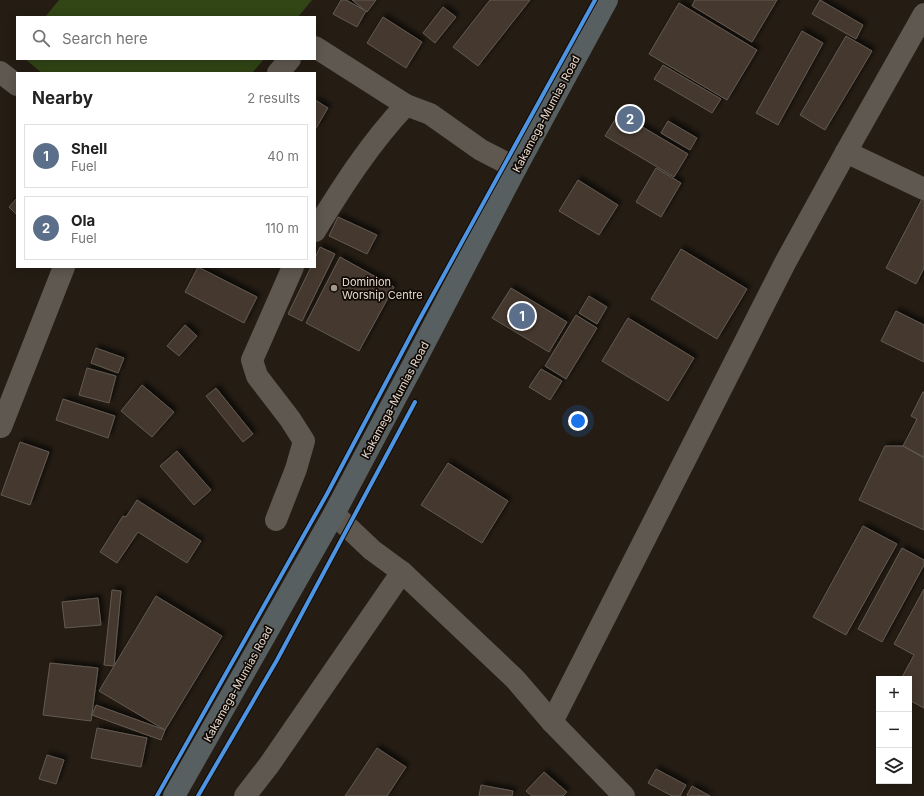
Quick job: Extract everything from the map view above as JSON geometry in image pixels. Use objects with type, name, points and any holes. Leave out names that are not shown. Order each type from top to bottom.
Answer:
[{"type":"highway","name":"Kakamega-Mumias Road","points":[[174,796],[334,514],[516,168],[607,0]]},
{"type":"street","points":[[915,0],[924,6]]},
{"type":"street","points":[[552,722],[785,263],[924,14]]},
{"type":"street","points":[[316,49],[406,105],[430,114],[481,150],[516,168]]},
{"type":"street","points":[[279,72],[289,60]]},
{"type":"street","points":[[0,72],[16,84]]},
{"type":"street","points":[[316,229],[358,164],[390,121],[406,105]]},
{"type":"street","points":[[846,152],[924,189]]},
{"type":"street","points":[[1,426],[64,268]]},
{"type":"street","points":[[276,520],[296,469],[304,441],[290,419],[257,376],[252,360],[293,268]]},
{"type":"street","points":[[334,514],[372,550],[402,572],[515,679],[552,722],[624,796]]},
{"type":"street","points":[[245,796],[269,765],[402,572]]},
{"type":"green space","points":[[59,0],[312,0],[299,16],[46,16]]},
{"type":"green space","points":[[26,60],[263,60],[253,72],[41,72]]},
{"type":"building","points":[[341,0],[346,0],[366,11],[357,27],[333,14]]},
{"type":"building","points":[[352,0],[376,0],[367,12]]},
{"type":"building","points":[[490,0],[530,0],[478,66],[453,47]]},
{"type":"building","points":[[695,0],[777,0],[752,42],[692,6]]},
{"type":"building","points":[[820,0],[863,25],[856,39],[812,14]]},
{"type":"building","points":[[679,3],[757,50],[727,100],[649,54]]},
{"type":"building","points":[[443,7],[456,17],[435,43],[423,33]]},
{"type":"building","points":[[383,17],[422,42],[406,68],[367,43]]},
{"type":"building","points":[[802,31],[823,43],[778,125],[756,113]]},
{"type":"building","points":[[846,36],[872,51],[825,130],[800,115]]},
{"type":"building","points":[[663,65],[721,99],[712,113],[654,79]]},
{"type":"building","points":[[316,101],[328,108],[316,128]]},
{"type":"building","points":[[619,113],[688,154],[674,177],[605,136]]},
{"type":"building","points":[[668,121],[697,138],[690,150],[661,133]]},
{"type":"building","points":[[656,168],[681,183],[661,217],[636,202]]},
{"type":"building","points":[[578,180],[618,205],[599,235],[559,211]]},
{"type":"building","points":[[923,197],[924,268],[916,284],[886,268]]},
{"type":"building","points":[[16,199],[16,214],[9,207]]},
{"type":"building","points":[[338,217],[377,235],[367,254],[329,236]]},
{"type":"building","points":[[320,247],[335,254],[302,321],[288,314],[311,268],[316,268],[316,256]]},
{"type":"building","points":[[681,249],[747,289],[717,339],[651,299]]},
{"type":"building","points":[[340,257],[394,287],[359,351],[306,323]]},
{"type":"building","points":[[197,268],[200,268],[257,297],[244,323],[185,292]]},
{"type":"building","points":[[511,288],[567,322],[549,352],[492,318]]},
{"type":"building","points":[[589,296],[607,307],[597,324],[579,313]]},
{"type":"building","points":[[896,311],[924,325],[924,362],[881,341]]},
{"type":"building","points":[[576,315],[597,328],[566,379],[545,366]]},
{"type":"building","points":[[628,318],[694,358],[668,401],[602,361]]},
{"type":"building","points":[[185,325],[197,336],[179,356],[167,346]]},
{"type":"building","points":[[96,348],[124,358],[118,373],[91,363]]},
{"type":"building","points":[[87,368],[116,376],[109,403],[79,395]]},
{"type":"building","points":[[541,369],[562,381],[550,400],[529,387]]},
{"type":"building","points":[[142,385],[174,412],[152,437],[121,411]]},
{"type":"building","points":[[216,388],[253,434],[243,442],[206,396]]},
{"type":"building","points":[[923,392],[924,457],[903,446],[917,419],[911,416]]},
{"type":"building","points":[[63,399],[115,416],[108,438],[56,420]]},
{"type":"building","points":[[20,442],[49,452],[30,505],[1,495]]},
{"type":"building","points":[[885,446],[903,446],[924,458],[924,530],[859,500]]},
{"type":"building","points":[[177,451],[211,490],[194,505],[160,466]]},
{"type":"building","points":[[448,463],[508,501],[482,543],[421,505]]},
{"type":"building","points":[[137,500],[201,541],[187,563],[138,532],[117,563],[100,552],[123,516],[126,517]]},
{"type":"building","points":[[863,526],[897,544],[846,635],[813,617]]},
{"type":"building","points":[[902,548],[924,560],[924,565],[882,642],[858,629]]},
{"type":"building","points":[[924,589],[924,708],[912,702],[912,676],[903,676],[914,655],[894,644]]},
{"type":"building","points":[[112,590],[121,591],[114,666],[104,665]]},
{"type":"building","points":[[156,596],[222,636],[165,730],[99,691]]},
{"type":"building","points":[[98,598],[101,625],[65,628],[62,602]]},
{"type":"building","points":[[50,663],[98,668],[91,721],[43,715]]},
{"type":"building","points":[[96,705],[165,730],[161,740],[92,715]]},
{"type":"building","points":[[97,728],[147,738],[141,767],[91,758]]},
{"type":"building","points":[[377,748],[406,767],[387,796],[345,796]]},
{"type":"building","points":[[47,755],[64,760],[56,784],[39,779]]},
{"type":"building","points":[[656,769],[686,785],[680,796],[672,796],[648,783]]},
{"type":"building","points":[[544,772],[567,792],[563,796],[532,796],[526,791]]},
{"type":"building","points":[[481,785],[513,791],[512,796],[479,796]]},
{"type":"building","points":[[692,786],[710,796],[688,796],[687,795]]},
{"type":"cycle path","points":[[157,796],[327,494],[418,322],[595,0]]},
{"type":"cycle path","points":[[198,796],[277,660],[415,402]]},
{"type":"place","name":"Ola","points":[[630,119]]},
{"type":"place","name":"Dominion Worship Centre","points":[[334,288]]},
{"type":"place","name":"Shell","points":[[522,316]]}]
